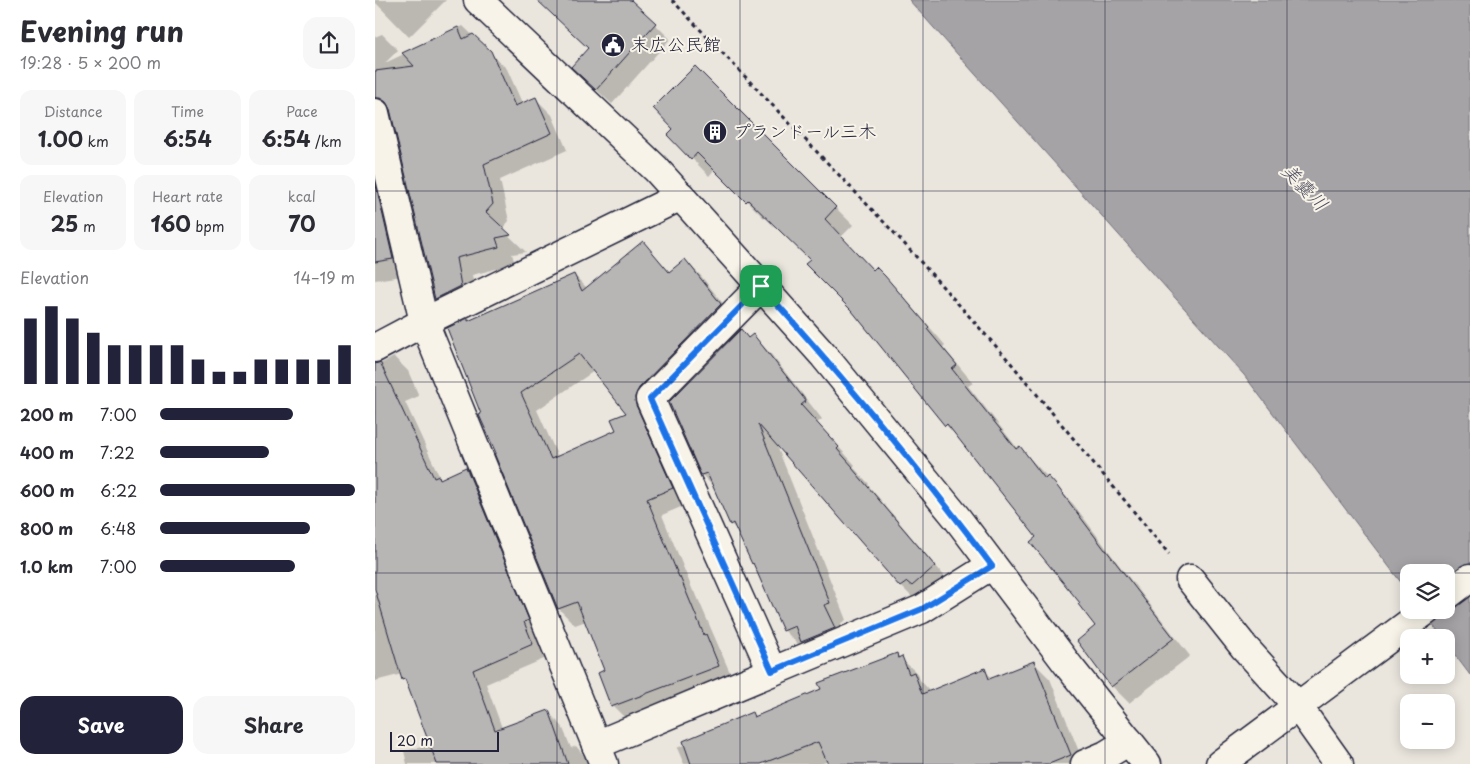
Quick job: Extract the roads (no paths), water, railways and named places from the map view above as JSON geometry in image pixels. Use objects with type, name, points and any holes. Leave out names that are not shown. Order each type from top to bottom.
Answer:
[{"type":"street","points":[[478,0],[656,168],[824,356],[957,518],[992,566],[1147,764]]},
{"type":"street","points":[[375,113],[423,322],[600,755],[772,671],[922,609],[992,566]]},
{"type":"street","points":[[375,348],[423,322],[681,196]]},
{"type":"street","points":[[761,286],[650,399],[772,671]]},
{"type":"street","points":[[1455,589],[1470,578]]},
{"type":"street","points":[[1191,579],[1244,647],[1307,698],[1339,764]]},
{"type":"street","points":[[1220,764],[1415,619]]},
{"type":"street","points":[[1085,764],[1106,755],[1129,741]]},
{"type":"water","name":"美嚢川","points":[[909,0],[1470,0],[1470,675],[1455,655],[1455,629],[1436,629],[1428,619],[1455,619],[1455,564],[1400,564],[1400,581],[1244,375]]},
{"type":"place","name":"末広公民館","points":[[613,45]]},
{"type":"place","name":"プランドール三木","points":[[715,132]]}]
